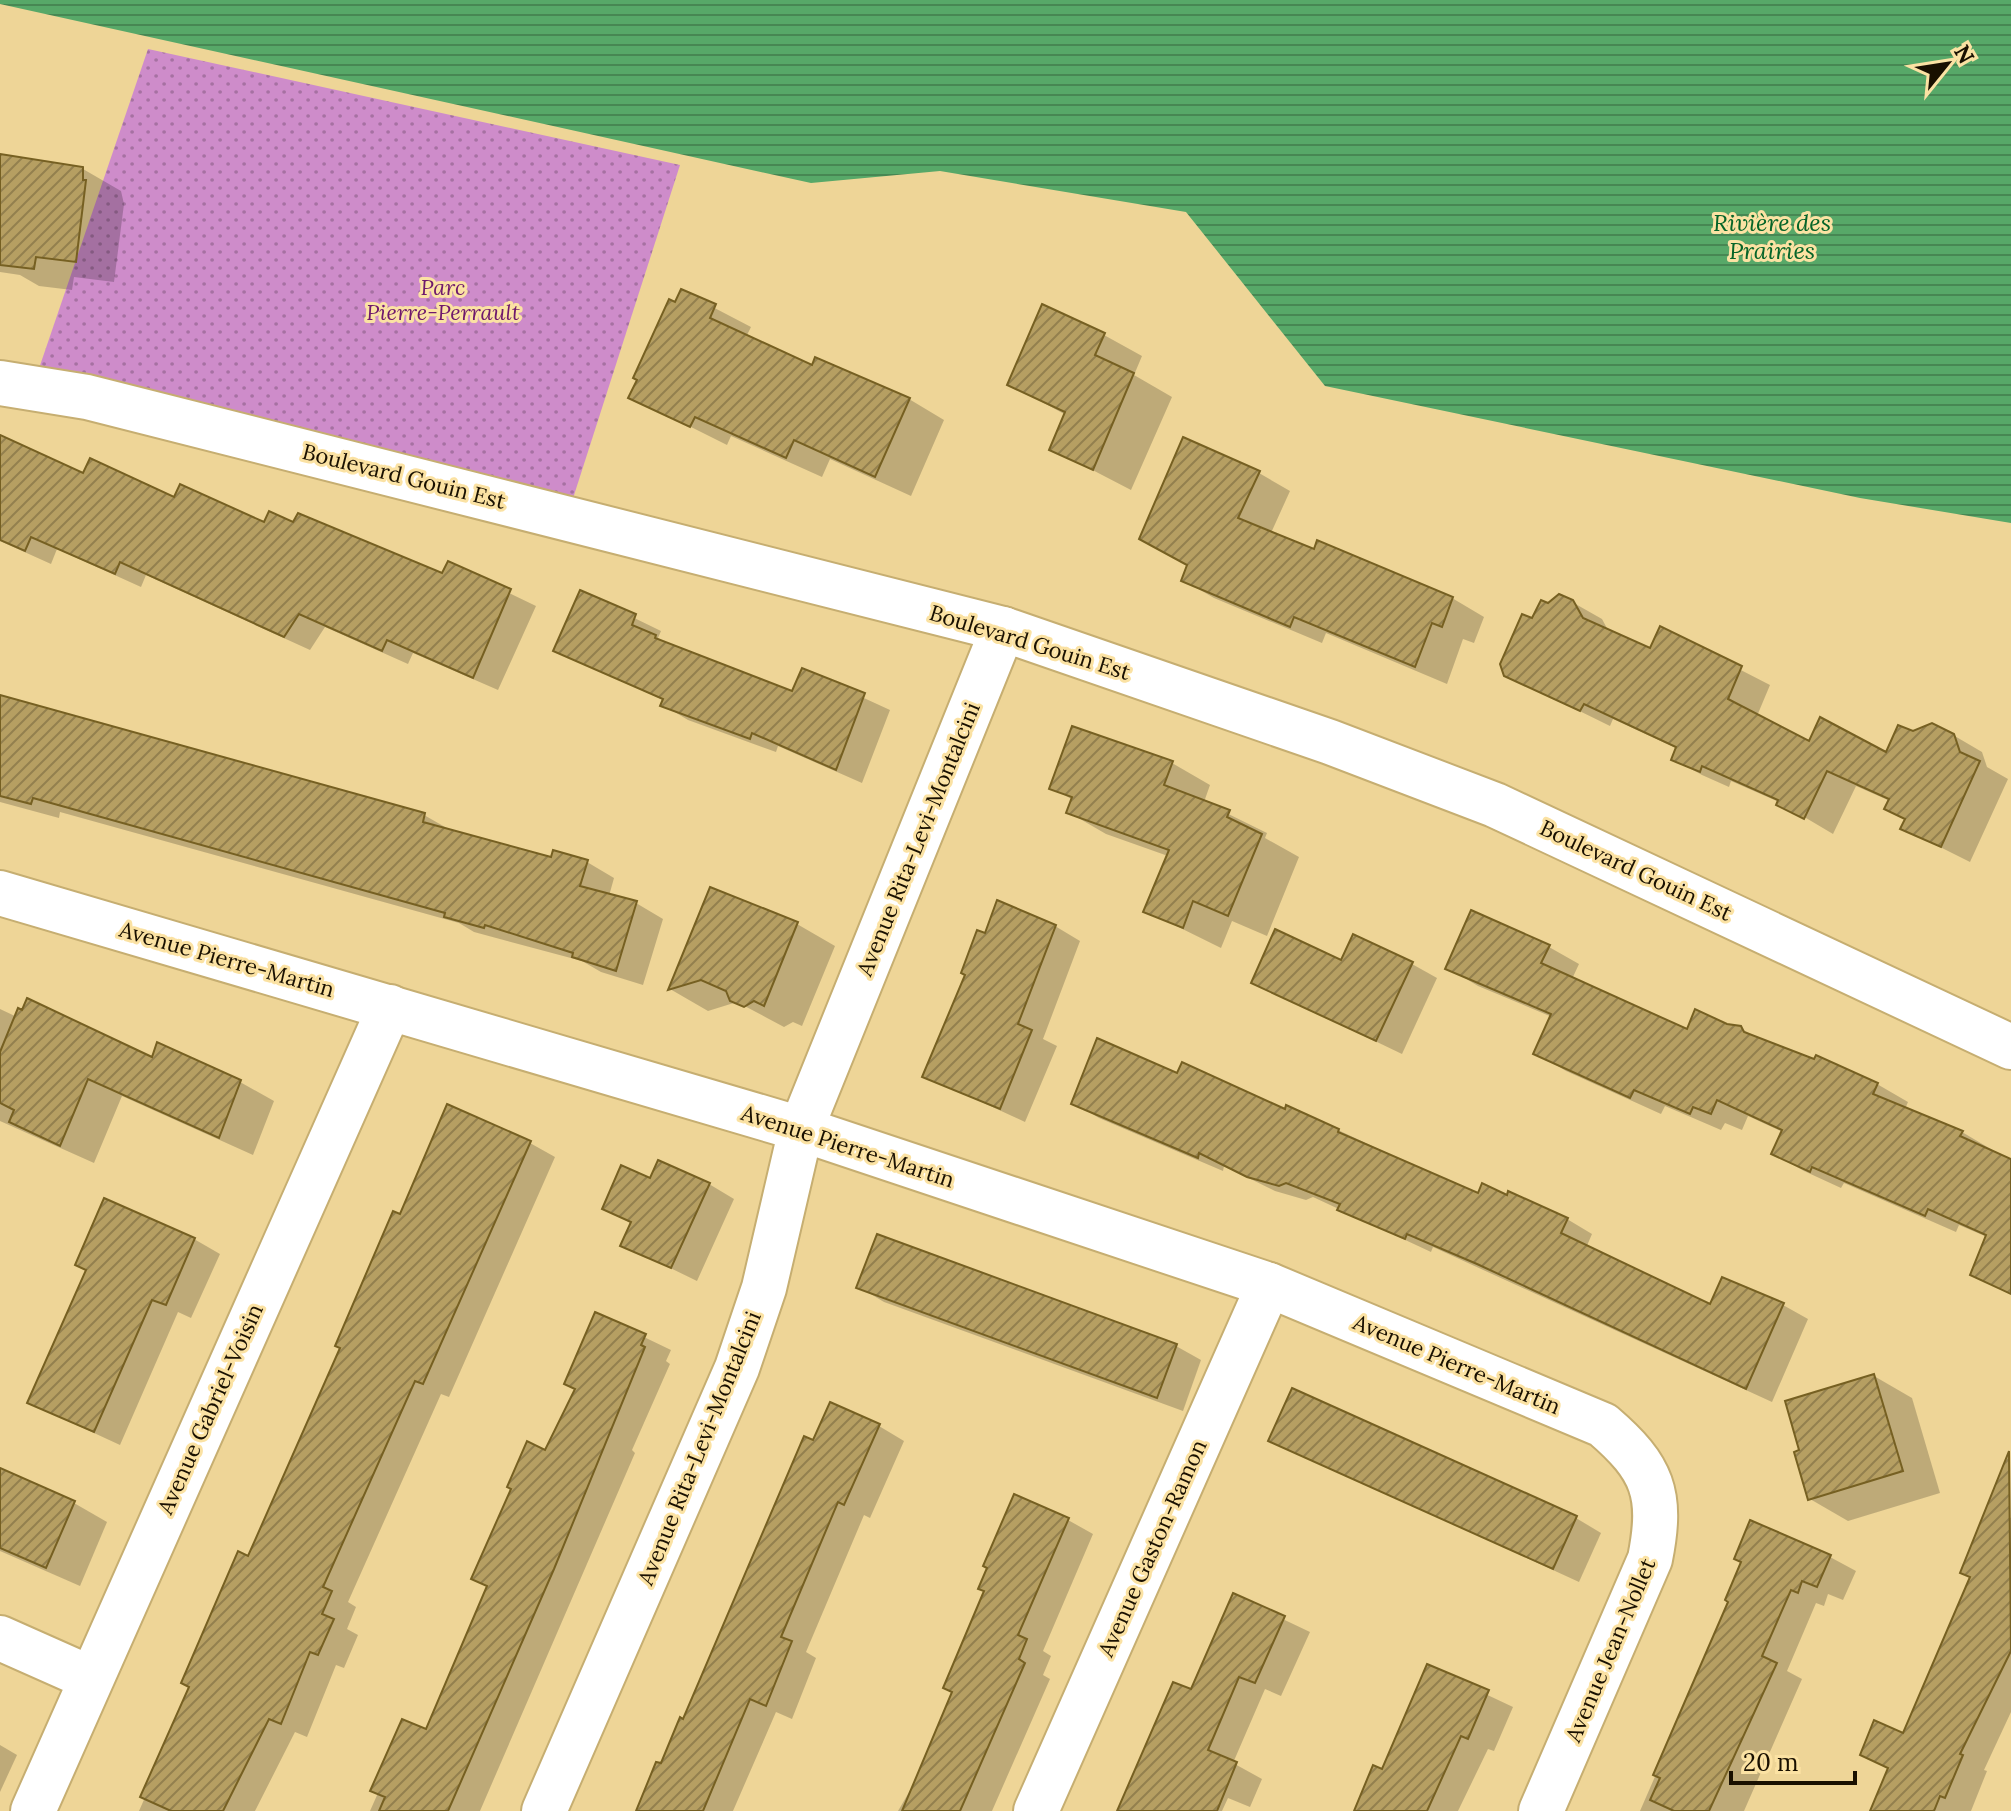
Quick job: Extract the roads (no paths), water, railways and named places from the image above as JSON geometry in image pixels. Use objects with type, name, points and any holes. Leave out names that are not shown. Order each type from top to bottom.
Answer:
[{"type":"street","name":"Boulevard Gouin Est","points":[[0,383],[87,397],[1003,629],[1330,742],[1495,805],[2011,1047]]},
{"type":"street","name":"Avenue Rita-Levi-Montalcini","points":[[544,1811],[737,1368],[764,1288],[801,1129],[1003,629]]},
{"type":"street","name":"Avenue Pierre-Martin","points":[[0,893],[801,1129],[1269,1285],[1603,1425],[1634,1451],[1653,1484]]},
{"type":"street","name":"Avenue Gabriel-Voisin","points":[[33,1811],[390,1007]]},
{"type":"street","name":"Avenue Gaston-Ramon","points":[[1036,1811],[1269,1285]]},
{"type":"street","name":"Avenue Jean-Nollet","points":[[1541,1811],[1650,1559],[1658,1522],[1653,1484]]},
{"type":"street","points":[[0,1638],[90,1678]]},
{"type":"water","name":"Rivière des Prairies","points":[[0,0],[2011,0],[2011,523],[1860,498],[1325,386],[1186,212],[940,171],[811,183],[0,4]]},
{"type":"park label","name":"Parc Pierre-Perrault","points":[[443,300]]}]
